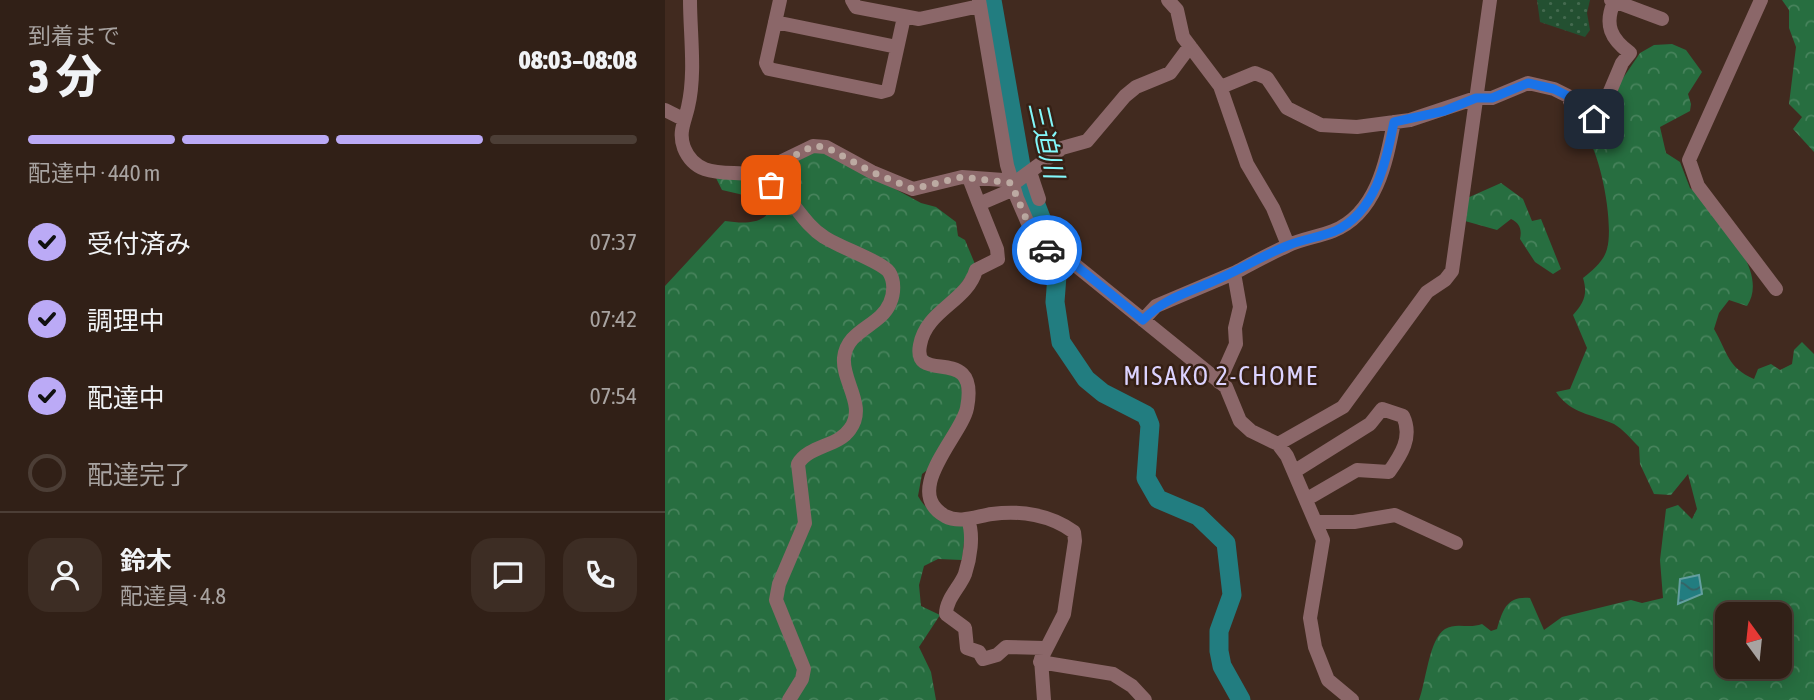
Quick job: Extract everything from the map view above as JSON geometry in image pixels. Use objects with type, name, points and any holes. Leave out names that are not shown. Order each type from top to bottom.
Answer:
[{"type":"street","points":[[690,0],[690,92],[683,119],[682,141],[689,158],[707,170],[764,178],[791,201],[804,221],[824,237],[884,267],[889,272],[893,287],[889,307],[853,336],[845,349],[844,362],[856,404],[856,417],[850,429],[836,440],[806,455],[798,464],[805,523],[779,584],[776,600],[804,669],[802,679],[789,700]]},
{"type":"street","points":[[780,0],[766,63],[769,69],[881,92],[888,90],[904,16]]},
{"type":"street","points":[[852,0],[856,6],[919,19],[980,3],[1014,184],[1033,235],[1050,252],[1143,320],[1226,387],[1235,413],[1245,426],[1277,444],[1295,471],[1323,540],[1313,595],[1311,629],[1328,680],[1352,700]]},
{"type":"street","points":[[1168,0],[1177,10],[1183,37],[1221,87],[1247,164],[1288,245]]},
{"type":"street","points":[[1277,444],[1343,407],[1427,292],[1449,277],[1490,0]]},
{"type":"street","points":[[1761,0],[1689,160],[1698,186],[1776,289]]},
{"type":"street","points":[[1221,87],[1255,73],[1267,78],[1287,108],[1316,124],[1357,127],[1444,111],[1476,98],[1492,98],[1528,83],[1538,83],[1568,96],[1577,118],[1587,121],[1600,115],[1622,63],[1630,53],[1611,34],[1608,22],[1612,1],[1662,19]]},
{"type":"street","points":[[775,22],[897,47]]},
{"type":"street","points":[[979,204],[1014,184],[1062,148],[1087,141],[1125,96],[1136,87],[1170,73],[1189,46]]},
{"type":"street","points":[[665,110],[683,119]]},
{"type":"street","points":[[1143,320],[1156,306],[1234,273],[1288,245],[1335,230],[1358,215],[1377,185],[1386,162],[1394,122]]},
{"type":"street","points":[[764,178],[782,162],[813,146],[826,147],[872,172],[913,189],[969,178],[1014,184]]},
{"type":"street","points":[[1030,172],[1039,200]]},
{"type":"street","points":[[969,178],[997,248],[998,260],[976,270],[970,288],[940,312],[926,330],[919,347],[922,359],[929,365],[961,370],[966,374],[968,397],[965,415],[937,461],[930,489],[933,502],[946,516],[968,520],[989,514],[1017,513],[1044,517],[1074,532],[1064,614],[1042,655],[1044,700]]},
{"type":"street","points":[[1220,382],[1237,344],[1235,328],[1240,307],[1234,273]]},
{"type":"street","points":[[1295,471],[1370,424],[1382,409],[1403,416],[1407,424],[1405,449],[1389,472],[1357,470],[1307,499]]},
{"type":"street","points":[[1317,522],[1355,522],[1395,515],[1456,543]]},
{"type":"street","points":[[968,520],[971,538],[965,574],[946,607],[946,614],[965,628],[967,648],[979,652],[983,659],[997,656],[1006,647],[1113,674],[1132,686],[1145,700]]},
{"type":"green space","points":[[1537,0],[1590,0],[1587,13],[1590,30],[1585,37],[1540,22]]},
{"type":"green space","points":[[1782,0],[1814,0],[1814,152],[1793,129],[1802,117],[1789,104],[1796,47],[1789,28],[1789,10]]},
{"type":"green space","points":[[1672,44],[1686,50],[1702,72],[1688,94],[1690,111],[1660,127],[1666,153],[1680,162],[1690,188],[1698,194],[1739,247],[1752,278],[1752,292],[1747,306],[1729,300],[1719,313],[1714,329],[1726,352],[1738,370],[1754,379],[1758,369],[1771,364],[1780,370],[1792,364],[1794,350],[1802,342],[1814,354],[1814,700],[1419,700],[1435,642],[1449,627],[1482,624],[1491,631],[1497,629],[1507,605],[1522,598],[1530,598],[1544,630],[1562,617],[1631,600],[1642,603],[1663,598],[1660,560],[1666,509],[1678,505],[1692,519],[1697,509],[1688,474],[1671,495],[1654,494],[1640,464],[1639,447],[1614,424],[1575,409],[1556,392],[1570,389],[1587,348],[1573,315],[1584,298],[1583,278],[1603,257],[1609,238],[1601,172],[1585,134],[1640,53],[1654,45]]},
{"type":"green space","points":[[809,151],[825,151],[921,203],[936,207],[956,222],[958,236],[965,240],[975,264],[915,348],[961,377],[963,408],[930,468],[922,474],[918,496],[933,513],[966,525],[962,560],[938,559],[924,566],[919,585],[921,606],[940,615],[919,647],[931,672],[936,700],[665,700],[665,286],[725,221],[755,221],[771,210],[774,202],[722,190],[716,178],[763,180]]},
{"type":"green space","points":[[1501,183],[1523,199],[1532,221],[1541,219],[1561,269],[1553,274],[1535,262],[1520,239],[1518,225],[1511,219],[1497,230],[1465,221],[1465,199]]},
{"type":"water","points":[[1699,575],[1702,594],[1678,604],[1680,579]]},
{"type":"waterway","name":"三迫川","points":[[992,0],[1021,166],[1058,262],[1055,302],[1061,342],[1086,379],[1103,393],[1146,415],[1150,425],[1146,478],[1158,499],[1198,516],[1226,543],[1232,595],[1219,631],[1219,651],[1222,666],[1241,700]]},
{"type":"way so far","points":[[771,185],[764,178],[782,162],[813,146],[826,147],[872,172],[913,189],[962,177],[1011,183],[1033,235],[1047,250]]},
{"type":"district","name":"MISAKO 2-CHOME","points":[[1221,376]]},
{"type":"route","points":[[1047,250],[1074,264],[1143,320],[1156,306],[1234,273],[1288,245],[1335,230],[1358,215],[1377,185],[1386,162],[1394,122],[1444,111],[1476,98],[1492,98],[1528,83],[1538,83],[1568,96],[1577,118],[1587,121],[1594,119]]}]
